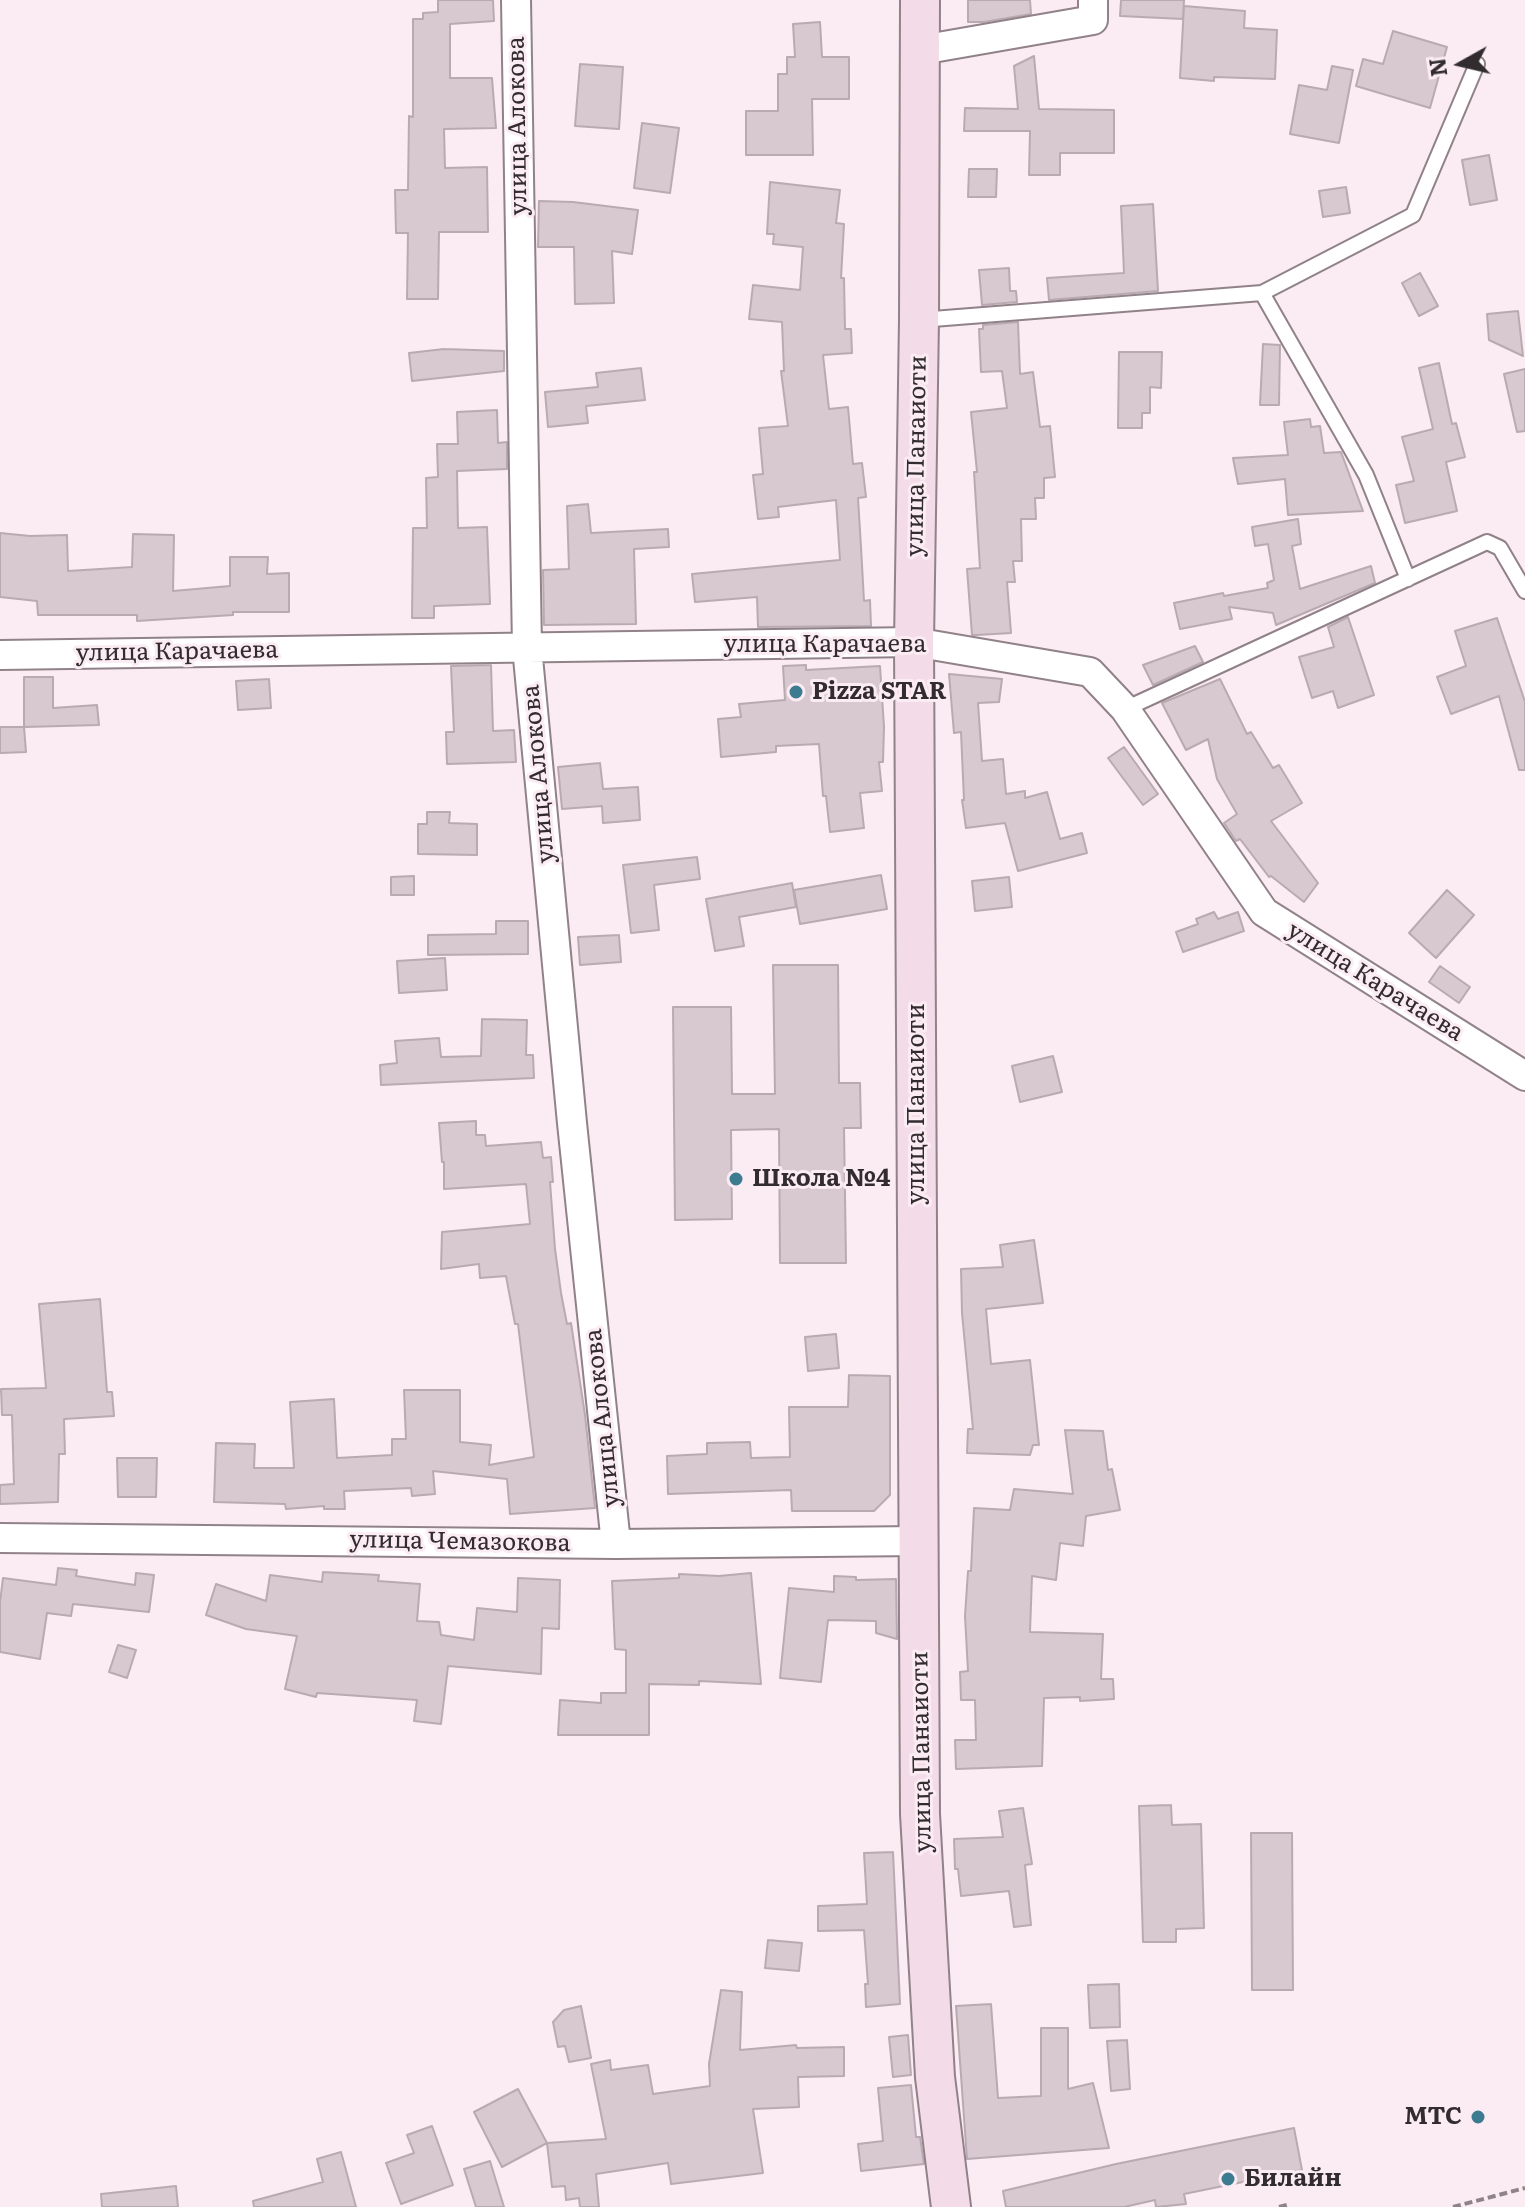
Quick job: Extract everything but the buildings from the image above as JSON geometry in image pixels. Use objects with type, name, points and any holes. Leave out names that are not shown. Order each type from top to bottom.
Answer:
[{"type":"street","name":"улица Алокова","points":[[516,0],[527,647],[616,1544]]},
{"type":"street","name":"улица Панаиоти","points":[[920,0],[914,642],[920,1814],[935,2077],[951,2207]]},
{"type":"street","points":[[921,50],[1093,20],[1093,0]]},
{"type":"street","name":"улица Карачаева","points":[[0,655],[914,642],[1090,672],[1125,709],[1264,912],[1525,1076]]},
{"type":"street","name":"улица Чемазокова","points":[[0,1538],[616,1544],[920,1541]]},
{"type":"lane","points":[[919,320],[1262,293],[1413,215],[1477,64]]},
{"type":"lane","points":[[1262,293],[1366,475],[1408,579]]},
{"type":"lane","points":[[1125,709],[1487,542],[1500,548],[1525,591]]},
{"type":"path","points":[[1453,2207],[1525,2188]]},
{"type":"path","points":[[1279,2207],[1289,2207]]},
{"type":"place","name":"Pizza STAR","points":[[796,692]]},
{"type":"place","name":"Школа №4","points":[[736,1179]]},
{"type":"place","name":"МТС","points":[[1478,2117]]},
{"type":"place","name":"Билайн","points":[[1228,2179]]}]
